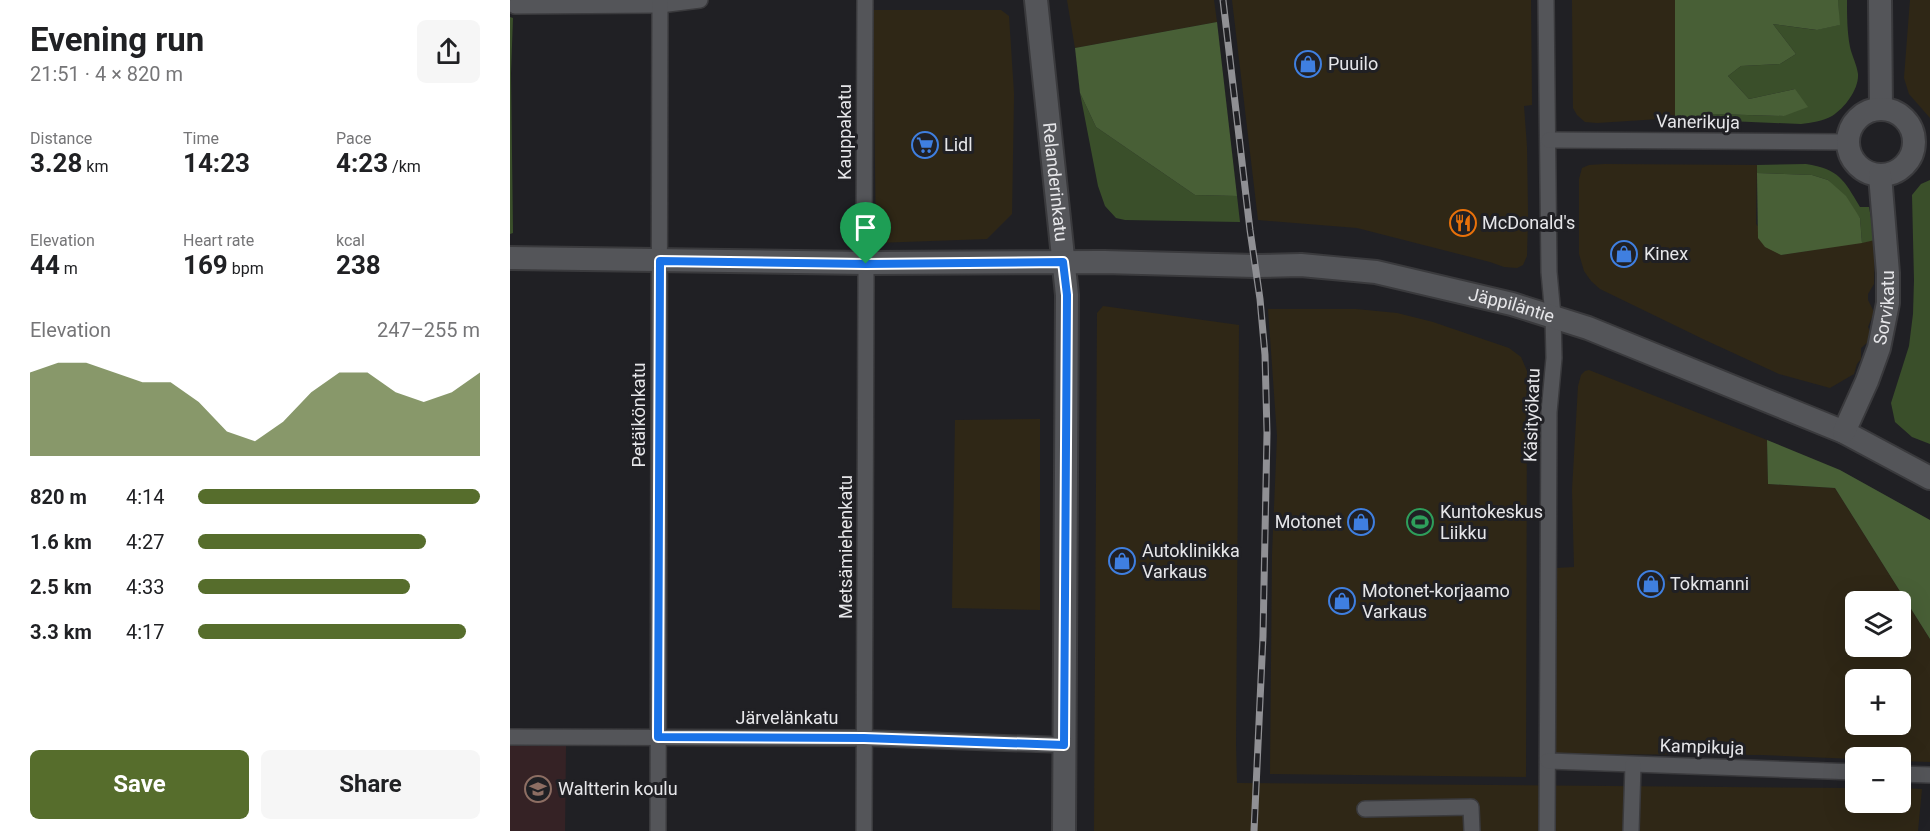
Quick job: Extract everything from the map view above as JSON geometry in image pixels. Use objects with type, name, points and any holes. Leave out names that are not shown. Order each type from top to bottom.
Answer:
[{"type":"main road","name":"Relanderinkatu","points":[[1036,0],[1067,295],[1064,831]]},
{"type":"main road","points":[[1880,0],[1881,109]]},
{"type":"main road","points":[[1881,109],[1892,111],[1908,123],[1913,133],[1914,143],[1908,162],[1900,170],[1880,176],[1870,174],[1854,162],[1848,142],[1854,123],[1862,115],[1881,109]]},
{"type":"main road","name":"Sorvikatu","points":[[1844,432],[1879,348],[1888,303],[1888,273],[1880,176]]},
{"type":"main road","name":"Jäppiläntie","points":[[510,258],[866,264],[1063,262],[1300,265],[1376,272],[1512,304],[1588,328],[1844,432],[1930,478]]},
{"type":"street","points":[[514,6],[700,0]]},
{"type":"street","name":"Kauppakatu","points":[[865,0],[864,247],[866,264]]},
{"type":"street","name":"Käsityökatu","points":[[1546,0],[1549,272],[1554,358],[1549,412],[1547,831]]},
{"type":"street","name":"Petäikönkatu","points":[[658,831],[660,3]]},
{"type":"street","name":"Vanerikuja","points":[[1549,140],[1848,142]]},
{"type":"street","name":"Metsämiehenkatu","points":[[864,831],[866,264]]},
{"type":"street","name":"Järvelänkatu","points":[[510,737],[864,738],[1064,745]]},
{"type":"street","name":"Kampikuja","points":[[1548,761],[1845,772]]},
{"type":"street","points":[[1631,831],[1633,765]]},
{"type":"street","points":[[1911,774],[1930,775]]},
{"type":"street","points":[[1365,809],[1471,807],[1472,831]]},
{"type":"shaded area","points":[[1067,0],[1214,0],[1217,22],[1075,48]]},
{"type":"shaded area","points":[[1232,0],[1531,0],[1532,105],[1524,106],[1528,214],[1527,256],[1523,265],[1517,268],[1504,267],[1357,228],[1258,220]]},
{"type":"shaded area","points":[[1572,0],[1675,0],[1675,118],[1597,123],[1585,122],[1577,115],[1573,108]]},
{"type":"shaded area","points":[[1910,0],[1930,0],[1930,118],[1909,94],[1904,78]]},
{"type":"shaded area","points":[[873,10],[1001,10],[1009,16],[1014,94],[1012,214],[987,239],[876,243]]},
{"type":"shaded area","points":[[1605,164],[1757,165],[1756,224],[1781,255],[1875,240],[1874,284],[1868,294],[1868,300],[1874,312],[1868,327],[1871,334],[1867,343],[1861,348],[1861,359],[1854,374],[1830,388],[1779,374],[1600,289],[1584,271],[1579,254],[1579,179],[1582,168]]},
{"type":"shaded area","points":[[1103,306],[1239,325],[1237,783],[1845,788],[1845,813],[1911,813],[1911,788],[1922,789],[1918,831],[1094,831],[1097,313]]},
{"type":"shaded area","points":[[1268,309],[1356,309],[1397,313],[1433,322],[1509,348],[1521,357],[1527,371],[1526,777],[1270,774],[1272,554],[1277,436]]},
{"type":"shaded area","points":[[1589,370],[1767,440],[1768,484],[1835,488],[1900,591],[1845,591],[1845,657],[1911,657],[1911,609],[1930,639],[1930,762],[1911,761],[1911,747],[1845,747],[1845,759],[1762,755],[1556,754],[1556,568],[1574,567],[1572,490],[1578,386],[1581,375]]},
{"type":"shaded area","points":[[1040,419],[1040,610],[952,608],[955,420]]},
{"type":"shaded area","name":"Waltterin koulu","points":[[510,746],[566,746],[565,831],[510,831]]},
{"type":"green space","points":[[1675,0],[1838,0],[1840,25],[1817,30],[1773,24],[1796,54],[1780,64],[1741,66],[1728,76],[1749,99],[1795,89],[1808,107],[1784,116],[1714,114],[1705,120],[1675,118]]},
{"type":"green space","points":[[1838,0],[1847,0],[1849,41],[1857,67],[1858,80],[1854,92],[1837,113],[1821,120],[1801,124],[1705,120],[1714,114],[1784,116],[1795,89],[1749,99],[1728,76],[1741,66],[1780,64],[1796,54],[1773,24],[1816,30],[1839,25]]},
{"type":"green space","points":[[510,17],[513,18],[511,73],[513,233],[510,234]]},
{"type":"green space","points":[[1217,22],[1237,196],[1195,195],[1096,127],[1080,93],[1075,48]]},
{"type":"green space","points":[[1080,93],[1096,127],[1195,195],[1237,196],[1240,222],[1116,218],[1105,206],[1098,186]]},
{"type":"green space","points":[[1806,164],[1826,169],[1839,177],[1860,207],[1869,207],[1875,240],[1862,243],[1860,218],[1828,180],[1812,175],[1757,173],[1757,165]]},
{"type":"green space","points":[[1757,173],[1812,175],[1828,180],[1846,196],[1860,218],[1862,243],[1781,255],[1765,247],[1758,238]]},
{"type":"green space","points":[[1930,180],[1930,444],[1912,437],[1895,422],[1891,403],[1909,346],[1913,314],[1912,195],[1921,184]]},
{"type":"green space","points":[[1767,440],[1840,470],[1930,520],[1930,639],[1911,609],[1911,591],[1900,591],[1835,488],[1768,484]]},
{"type":"railway","points":[[1223,0],[1265,355],[1267,433],[1263,636],[1254,831]]},
{"type":"place","name":"Puuilo","points":[[1308,64]]},
{"type":"place","name":"Lidl","points":[[925,145]]},
{"type":"place","name":"McDonald's","points":[[1463,223]]},
{"type":"place","name":"Kinex","points":[[1624,254]]},
{"type":"place","name":"Motonet","points":[[1361,522]]},
{"type":"place","name":"Kuntokeskus Liikku","points":[[1420,522]]},
{"type":"place","name":"Autoklinikka Varkaus","points":[[1122,561]]},
{"type":"place","name":"Tokmanni","points":[[1651,584]]},
{"type":"place","name":"Motonet-korjaamo Varkaus","points":[[1342,601]]},
{"type":"place","name":"Waltterin koulu","points":[[538,789]]},
{"type":"route","points":[[660,261],[866,264],[1063,262],[1067,295],[1064,745],[864,738],[658,737],[660,261]]}]
